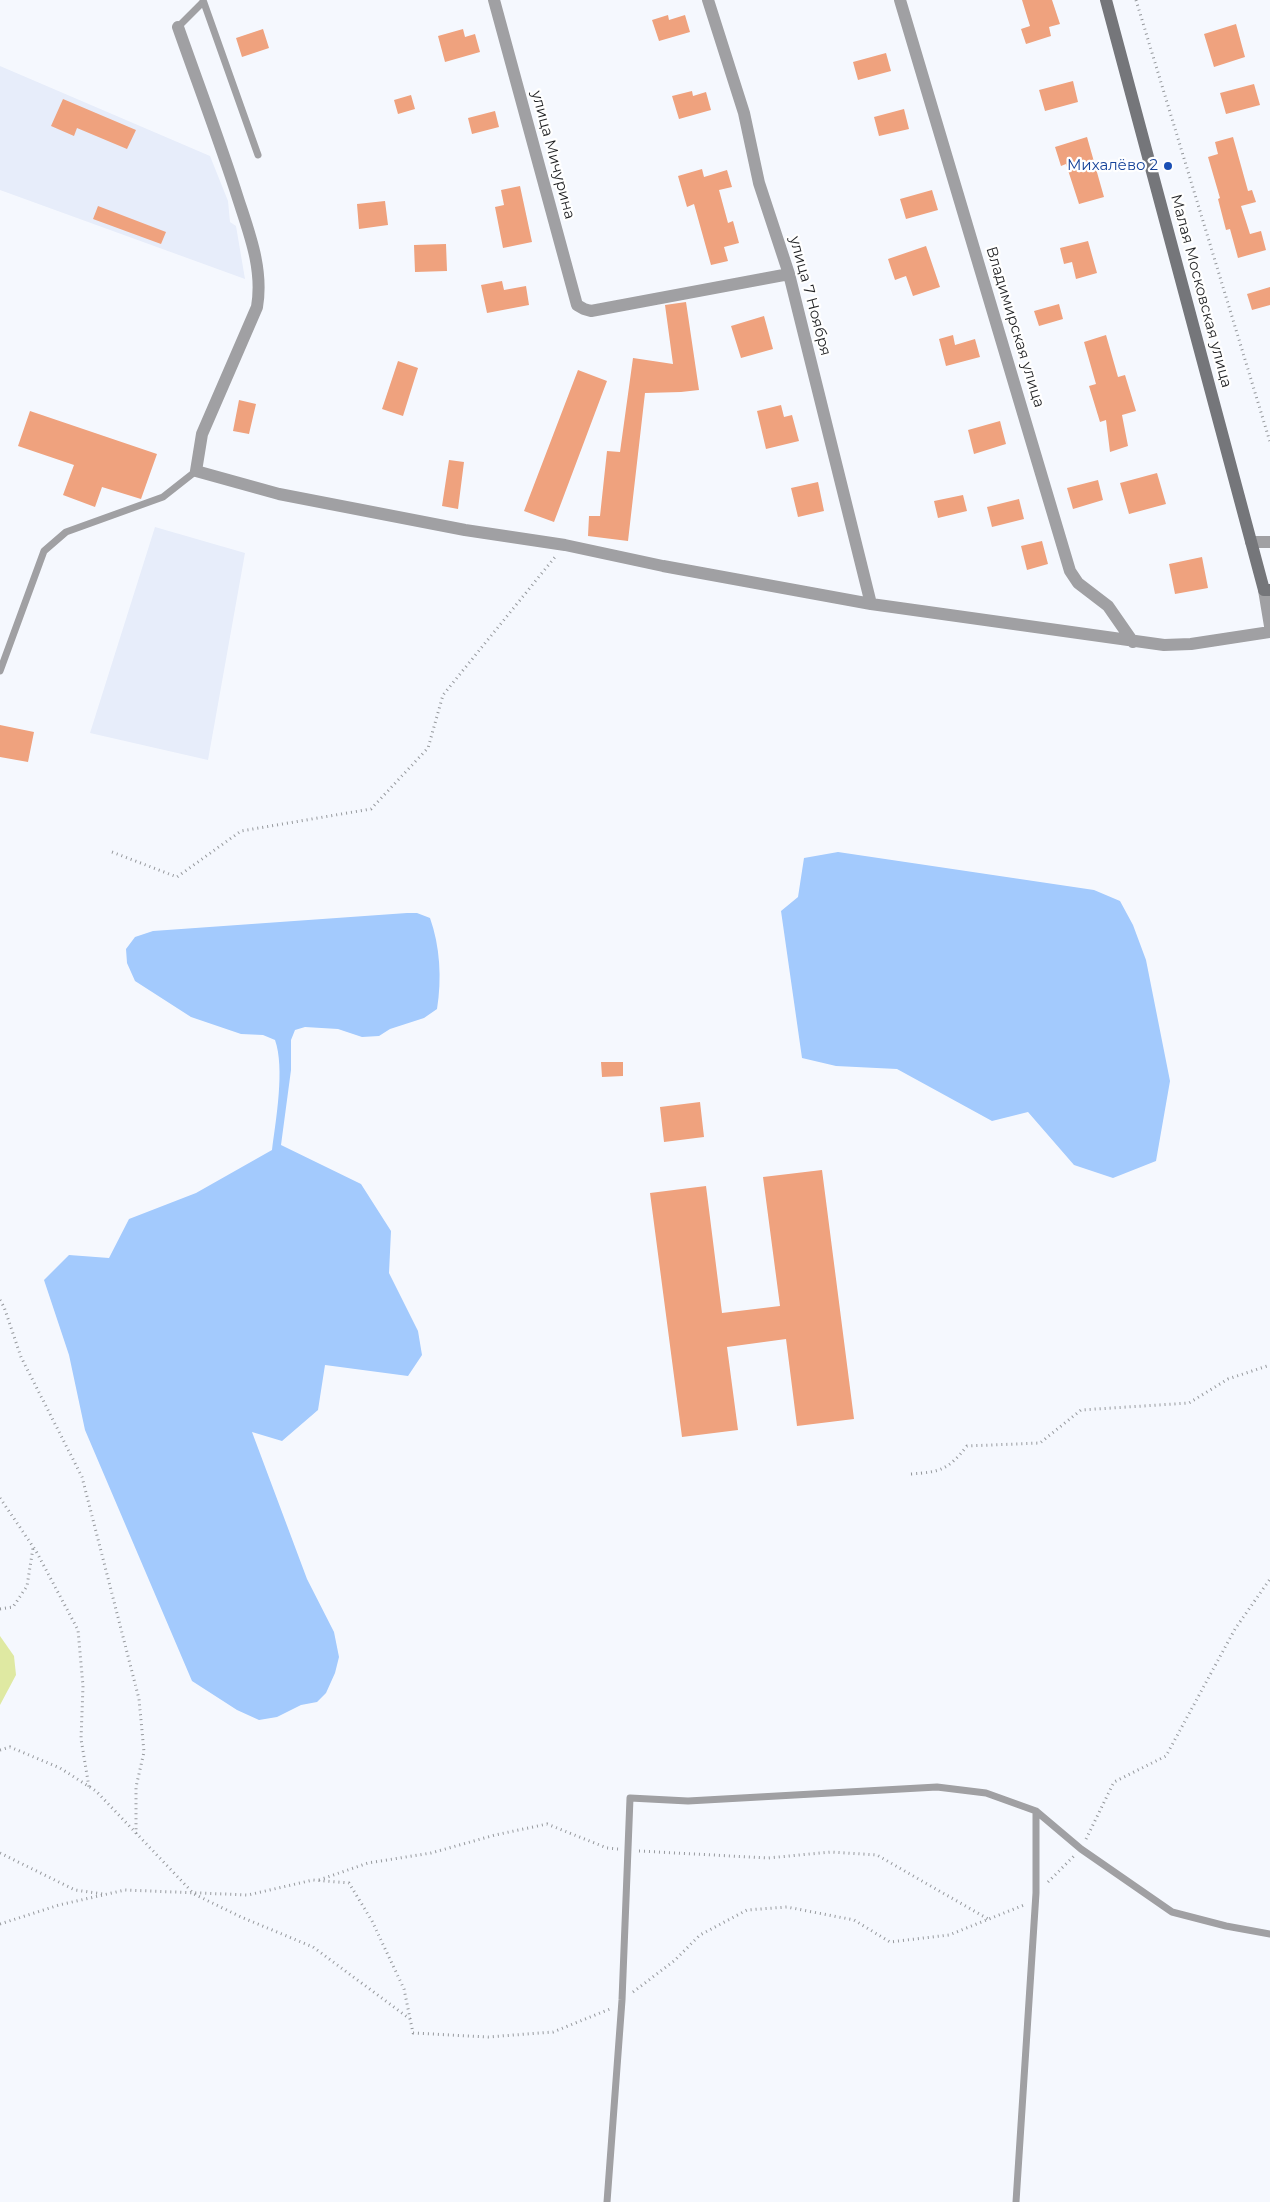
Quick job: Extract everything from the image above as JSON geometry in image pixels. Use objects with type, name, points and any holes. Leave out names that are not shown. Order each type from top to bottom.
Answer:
[{"type":"main road","name":"Малая Московская улица","points":[[1106,0],[1251,542],[1267,590]]},
{"type":"street","name":"улица Мичурина","points":[[494,0],[578,304],[584,310],[591,311],[789,274]]},
{"type":"street","name":"улица 7 Ноября","points":[[708,0],[744,113],[759,183],[789,274],[871,604]]},
{"type":"street","name":"Владимирская улица","points":[[900,0],[1070,571],[1078,583],[1108,606],[1133,642]]},
{"type":"street","points":[[178,27],[225,158],[256,255],[260,291],[257,307],[202,434],[196,471],[279,494],[465,530],[565,545],[663,566],[871,604],[1164,645],[1191,644],[1270,632]]},
{"type":"street","points":[[1251,542],[1270,542]]},
{"type":"street","points":[[1267,590],[1270,626]]},
{"type":"lane","points":[[178,27],[203,1],[258,156]]},
{"type":"lane","points":[[0,671],[44,551],[66,532],[163,496],[196,471]]},
{"type":"lane","points":[[608,2202],[622,2000],[630,1850],[630,1798],[688,1801],[937,1787],[986,1793],[1036,1811],[1081,1849],[1172,1912],[1226,1926],[1270,1934]]},
{"type":"lane","points":[[1016,2202],[1036,1893],[1036,1811]]},
{"type":"path","points":[[1136,0],[1270,442]]},
{"type":"path","points":[[112,852],[178,877],[241,831],[371,809],[428,748],[443,695],[565,545]]},
{"type":"path","points":[[0,1300],[4,1306],[21,1357],[82,1477],[140,1699],[144,1752],[136,1787],[136,1834]]},
{"type":"path","points":[[911,1474],[934,1473],[953,1463],[966,1446],[1040,1444],[1055,1429],[1081,1410],[1189,1403],[1228,1379],[1270,1366]]},
{"type":"path","points":[[0,1498],[33,1547],[78,1630],[83,1686],[81,1739],[88,1786]]},
{"type":"path","points":[[0,1608],[13,1607],[27,1586],[33,1547]]},
{"type":"path","points":[[317,1880],[350,1883],[372,1921],[404,1989],[413,2034],[488,2037],[553,2032],[608,2011],[674,1961],[700,1935],[747,1910],[787,1907],[854,1920],[890,1942],[949,1935],[1024,1905],[1081,1849],[1114,1782],[1166,1756],[1235,1629],[1270,1579]]},
{"type":"path","points":[[0,1750],[10,1747],[60,1768],[96,1791],[194,1894],[241,1917],[313,1947],[410,2019]]},
{"type":"path","points":[[0,1924],[59,1906],[125,1890],[248,1895],[317,1880],[368,1864],[431,1853],[495,1835],[547,1824],[607,1848],[768,1858],[831,1852],[877,1856],[989,1919]]},
{"type":"path","points":[[0,1853],[76,1890],[105,1895]]},
{"type":"shaded area","points":[[0,66],[210,156],[228,201],[230,222],[236,226],[245,279],[0,190]]},
{"type":"shaded area","points":[[155,527],[245,553],[208,760],[90,733]]},
{"type":"green space","points":[[0,1636],[14,1656],[16,1675],[0,1705]]},
{"type":"water","points":[[838,852],[1094,890],[1120,901],[1133,925],[1146,960],[1170,1081],[1156,1161],[1113,1178],[1074,1165],[1028,1112],[992,1121],[897,1069],[836,1066],[802,1058],[781,911],[798,897],[804,858]]},
{"type":"water","points":[[417,913],[430,918],[436,940],[439,963],[437,1009],[424,1018],[390,1029],[379,1036],[362,1037],[338,1029],[305,1027],[295,1030],[291,1040],[291,1070],[281,1145],[361,1184],[391,1231],[389,1273],[418,1331],[422,1355],[408,1376],[325,1365],[318,1410],[282,1441],[252,1432],[307,1579],[334,1632],[339,1657],[335,1673],[326,1693],[317,1702],[301,1705],[277,1717],[259,1720],[237,1710],[192,1681],[85,1430],[69,1355],[44,1280],[69,1255],[109,1258],[129,1219],[196,1193],[272,1150],[280,1079],[278,1051],[275,1040],[263,1035],[241,1034],[191,1017],[135,981],[127,963],[126,949],[135,937],[153,931]]},
{"type":"building","points":[[1022,0],[1052,0],[1060,24],[1049,27],[1051,36],[1026,44],[1021,29],[1030,26]]},
{"type":"building","points":[[668,15],[669,20],[685,15],[690,32],[659,41],[652,20]]},
{"type":"building","points":[[1236,24],[1245,57],[1214,67],[1204,34]]},
{"type":"building","points":[[263,29],[269,48],[242,57],[236,38]]},
{"type":"building","points":[[463,29],[465,37],[475,34],[480,52],[445,62],[438,36]]},
{"type":"building","points":[[886,53],[891,71],[858,80],[853,62]]},
{"type":"building","points":[[1073,81],[1078,102],[1045,111],[1039,90]]},
{"type":"building","points":[[1254,84],[1260,105],[1226,114],[1220,93]]},
{"type":"building","points":[[692,91],[693,96],[706,92],[711,110],[679,119],[672,96]]},
{"type":"building","points":[[411,95],[415,109],[398,114],[394,100]]},
{"type":"building","points":[[63,99],[136,130],[127,149],[77,128],[74,136],[51,126]]},
{"type":"building","points":[[904,109],[909,129],[879,136],[874,117]]},
{"type":"building","points":[[495,111],[499,127],[472,134],[468,118]]},
{"type":"building","points":[[1087,137],[1104,197],[1079,204],[1066,164],[1061,166],[1055,147]]},
{"type":"building","points":[[1233,137],[1248,191],[1252,190],[1256,202],[1241,206],[1250,234],[1261,231],[1266,250],[1238,258],[1230,229],[1226,230],[1218,199],[1220,198],[1208,157],[1218,154],[1215,142]]},
{"type":"building","points":[[702,169],[704,177],[727,170],[732,187],[719,190],[728,223],[733,221],[739,243],[724,247],[728,261],[711,265],[694,204],[687,207],[678,176]]},
{"type":"building","points":[[520,186],[532,242],[503,248],[495,207],[504,205],[501,190]]},
{"type":"building","points":[[932,190],[938,210],[906,219],[900,199]]},
{"type":"building","points":[[385,201],[388,225],[359,229],[357,204]]},
{"type":"building","points":[[98,206],[166,232],[161,244],[93,219]]},
{"type":"building","points":[[1088,241],[1097,273],[1076,279],[1072,262],[1064,264],[1060,248]]},
{"type":"building","points":[[446,244],[447,271],[415,272],[414,245]]},
{"type":"building","points":[[926,246],[940,287],[913,296],[906,276],[895,280],[888,259]]},
{"type":"building","points":[[502,281],[504,290],[526,286],[529,305],[487,313],[481,285]]},
{"type":"building","points":[[1270,287],[1270,305],[1252,310],[1247,294]]},
{"type":"building","points":[[686,302],[699,390],[645,393],[628,541],[588,536],[589,516],[600,516],[607,451],[620,452],[633,358],[673,364],[665,305]]},
{"type":"building","points":[[1059,304],[1063,319],[1039,326],[1034,311]]},
{"type":"building","points":[[764,316],[773,349],[741,358],[731,326]]},
{"type":"building","points":[[953,335],[955,345],[975,339],[980,357],[946,366],[939,339]]},
{"type":"building","points":[[1106,335],[1118,377],[1125,375],[1136,411],[1122,415],[1128,446],[1110,452],[1106,420],[1100,422],[1089,386],[1096,384],[1084,342]]},
{"type":"building","points":[[398,361],[418,368],[403,416],[382,409]]},
{"type":"building","points":[[578,370],[607,381],[554,522],[524,511]]},
{"type":"building","points":[[239,400],[256,404],[249,434],[233,431]]},
{"type":"building","points":[[781,405],[784,417],[792,415],[799,441],[766,449],[757,411]]},
{"type":"building","points":[[30,411],[157,454],[141,499],[102,487],[95,507],[63,495],[74,465],[18,446]]},
{"type":"building","points":[[1000,421],[1006,444],[974,454],[968,430]]},
{"type":"building","points":[[449,460],[464,462],[458,509],[442,506]]},
{"type":"building","points":[[1157,473],[1166,504],[1129,514],[1120,483]]},
{"type":"building","points":[[1098,480],[1103,500],[1073,509],[1067,488]]},
{"type":"building","points":[[818,482],[824,511],[798,517],[791,488]]},
{"type":"building","points":[[963,495],[967,511],[938,518],[934,501]]},
{"type":"building","points":[[1019,499],[1024,519],[992,527],[987,507]]},
{"type":"building","points":[[1042,541],[1048,564],[1027,570],[1021,546]]},
{"type":"building","points":[[1202,557],[1208,588],[1175,594],[1169,564]]},
{"type":"building","points":[[0,725],[34,732],[28,762],[0,757]]},
{"type":"building","points":[[601,1062],[623,1062],[623,1076],[602,1077]]},
{"type":"building","points":[[700,1102],[704,1137],[664,1142],[660,1107]]},
{"type":"building","points":[[822,1170],[854,1419],[797,1426],[786,1339],[727,1347],[738,1430],[682,1437],[650,1193],[706,1186],[722,1313],[780,1306],[763,1177]]},
{"type":"place","name":"Михалёво 2","points":[[1168,166]]}]
